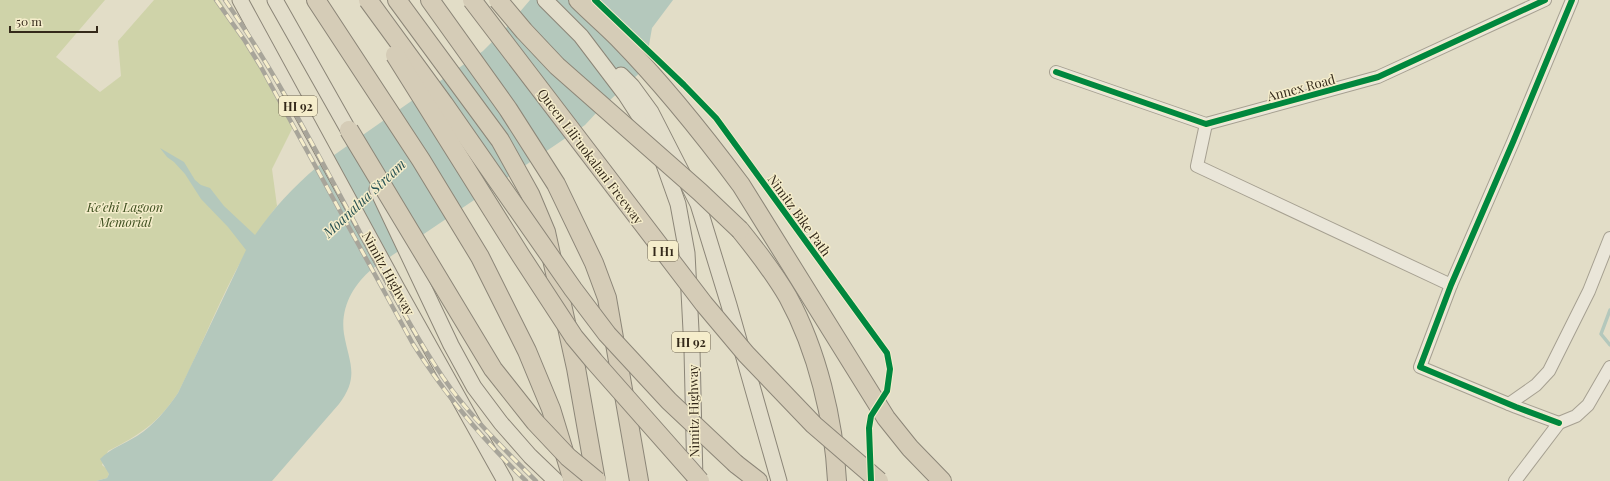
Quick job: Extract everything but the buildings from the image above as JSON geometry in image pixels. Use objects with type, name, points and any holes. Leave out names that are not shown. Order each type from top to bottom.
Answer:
[{"type":"highway","points":[[316,0],[425,166],[480,257],[527,351],[551,409],[573,481]]},
{"type":"highway","points":[[361,0],[512,242],[574,337],[594,362],[700,481]]},
{"type":"highway","points":[[368,0],[444,104],[572,289],[607,334],[669,401],[736,464],[758,481]]},
{"type":"highway","points":[[397,0],[500,140],[530,194],[546,232],[576,368],[596,481]]},
{"type":"highway","points":[[430,0],[508,109],[556,184],[594,263],[607,298],[639,481]]},
{"type":"highway","name":"Queen Liliʻuokalani Freeway","points":[[472,0],[699,298],[737,343],[814,425],[878,481]]},
{"type":"highway","points":[[498,0],[524,31],[557,66],[700,192],[740,230],[775,276],[788,298],[810,348],[821,381],[828,412],[837,467],[837,481]]},
{"type":"highway","points":[[578,0],[618,38],[681,109],[718,154],[741,185],[886,418],[910,448],[942,481]]},
{"type":"highway","points":[[349,130],[493,369],[535,422],[568,457],[596,481]]},
{"type":"main road","name":"Nimitz Highway","points":[[240,0],[397,288],[505,481]]},
{"type":"main road","points":[[275,0],[349,130],[451,345],[474,386],[501,423],[530,456],[556,481]]},
{"type":"main road","name":"Nimitz Highway","points":[[545,0],[581,36],[625,94],[656,142],[678,204],[687,253],[692,350],[695,481]]},
{"type":"main road","points":[[581,36],[632,86],[651,112],[698,204],[729,305],[779,481]]},
{"type":"street","name":"Annex Road","points":[[1206,124],[1378,77],[1545,0]]},
{"type":"street","points":[[1559,423],[1420,367],[1451,285],[1572,0]]},
{"type":"street","points":[[1056,72],[1206,124],[1197,166],[1451,285]]},
{"type":"street","points":[[1509,404],[1536,385],[1549,371],[1589,291],[1610,238]]},
{"type":"street","points":[[1515,481],[1559,423],[1568,420],[1581,412],[1588,405],[1606,383],[1610,367]]},
{"type":"green space","name":"Ke'ehi Lagoon Memorial","points":[[0,0],[105,0],[56,57],[100,92],[121,76],[118,41],[154,0],[220,0],[294,125],[272,169],[277,206],[261,227],[247,250],[223,296],[178,393],[163,413],[148,427],[108,451],[102,465],[108,470],[109,474],[107,478],[96,481],[0,481]]},
{"type":"water","name":"Moanalua Stream","points":[[530,0],[673,0],[652,28],[645,68],[585,125],[372,269],[359,282],[349,298],[343,324],[351,369],[349,385],[339,404],[272,481],[96,481],[107,478],[109,474],[100,459],[118,446],[137,436],[155,422],[178,393],[246,250],[228,227],[201,199],[185,174],[160,148],[184,162],[195,180],[201,185],[210,188],[224,206],[255,235],[284,199],[317,167],[483,51],[507,27]]},
{"type":"waterway","points":[[1610,310],[1601,334],[1610,345]]},
{"type":"railway","points":[[216,0],[245,41],[261,67],[413,344],[425,363],[465,416],[494,449],[526,481]]},
{"type":"railway","points":[[225,0],[286,96],[403,311],[431,359],[452,390],[472,414],[492,437],[536,481]]},
{"type":"cycle path","name":"Nimitz Bike Path","points":[[595,0],[684,85],[716,118],[887,353],[890,369],[887,391],[871,416],[869,428],[871,481]]},
{"type":"cycle path","points":[[1056,72],[1206,124],[1378,77],[1545,0]]},
{"type":"cycle path","points":[[1559,423],[1516,407],[1420,367],[1451,285],[1572,0]]}]
